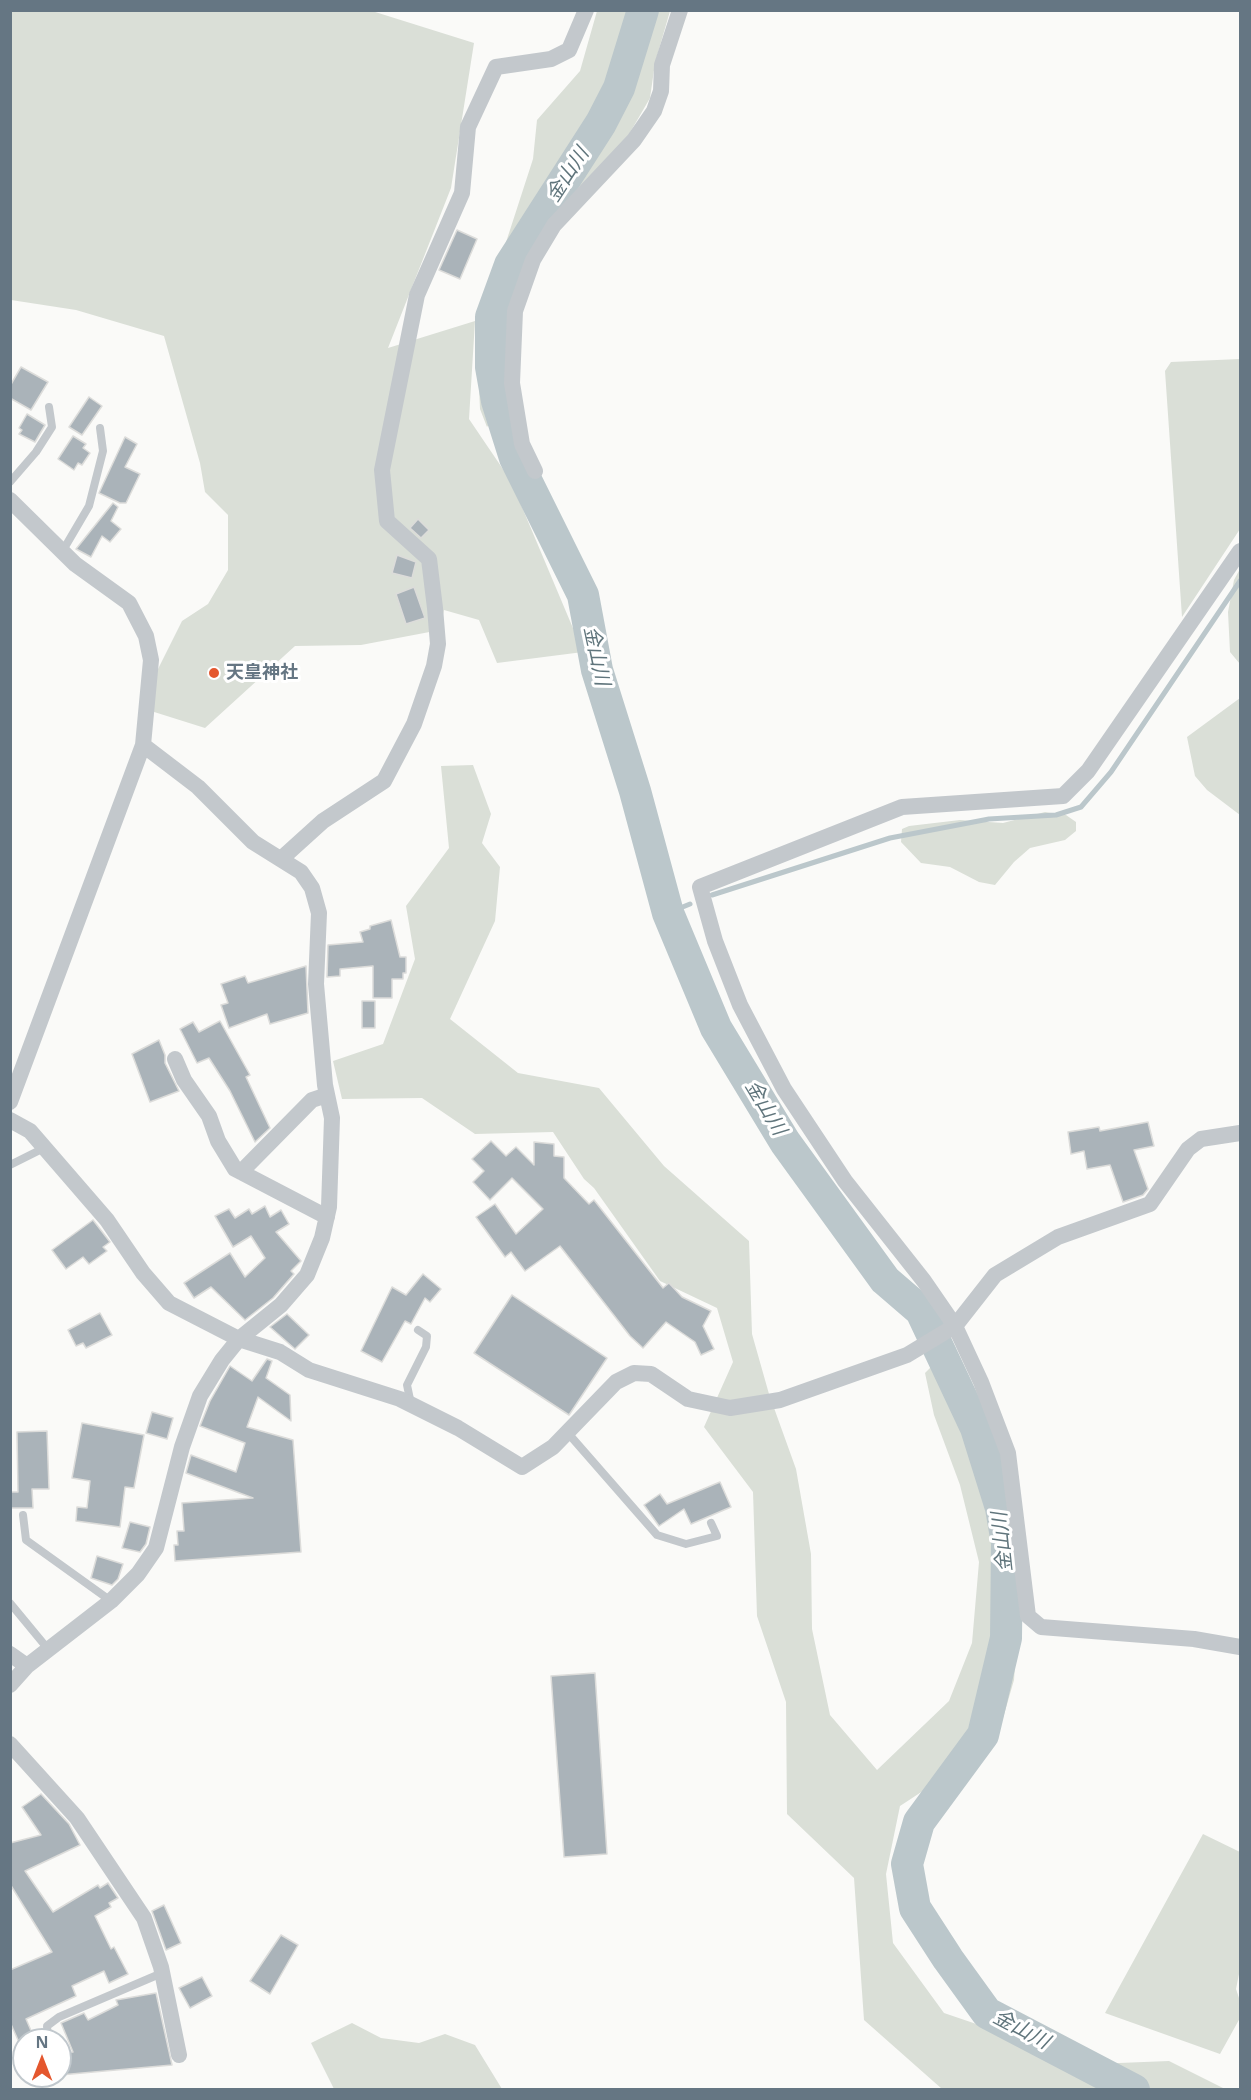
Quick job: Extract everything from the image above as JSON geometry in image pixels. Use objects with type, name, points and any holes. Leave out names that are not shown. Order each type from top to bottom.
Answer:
[{"type":"street","points":[[281,859],[323,821],[384,782],[418,715],[434,666],[438,644],[429,559],[387,521],[382,470],[417,295],[462,193],[468,127],[496,67],[551,59],[569,50],[586,10]]},
{"type":"street","points":[[535,471],[522,444],[512,383],[515,311],[533,260],[554,225],[634,140],[654,111],[661,91],[662,65],[680,10]]},
{"type":"street","points":[[10,500],[88,576],[129,603],[146,636],[151,660],[143,746],[10,1102]]},
{"type":"street","points":[[1240,551],[1088,771],[1063,796],[902,807],[700,887],[716,941],[740,1005],[784,1089],[845,1181],[924,1281],[952,1329],[1008,1453],[1016,1504],[1026,1610],[1033,1622],[1041,1627],[1194,1640],[1240,1647]]},
{"type":"street","points":[[10,1685],[27,1666],[111,1601],[138,1574],[156,1548],[182,1447],[200,1396],[222,1360],[239,1339],[281,1305],[307,1275],[322,1238],[327,1216],[332,1118],[327,1095],[316,984],[319,913],[312,888],[301,872],[253,842],[198,787],[143,746]]},
{"type":"street","points":[[176,1059],[184,1080],[209,1116],[229,1162],[241,1172],[327,1216]]},
{"type":"street","points":[[241,1172],[312,1100],[327,1095]]},
{"type":"street","points":[[10,1120],[30,1131],[107,1220],[143,1273],[169,1303],[239,1339],[280,1352],[309,1370],[411,1404],[458,1428],[522,1467],[554,1447],[616,1382],[634,1373],[651,1374],[688,1399],[730,1408],[780,1400],[907,1355],[952,1329],[994,1275],[1058,1237],[1150,1204],[1188,1149],[1201,1139],[1240,1133]]},
{"type":"street","points":[[10,1654],[27,1666]]},
{"type":"street","points":[[10,1744],[77,1818],[144,1918],[162,1973],[178,2055]]},
{"type":"lane","points":[[10,482],[36,452],[52,427],[48,407]]},
{"type":"lane","points":[[62,553],[90,506],[103,451],[100,428]]},
{"type":"lane","points":[[10,1165],[44,1148]]},
{"type":"lane","points":[[411,1404],[407,1385],[426,1347],[427,1336],[418,1330]]},
{"type":"lane","points":[[567,1432],[657,1535],[686,1544],[717,1536],[711,1523]]},
{"type":"lane","points":[[23,1515],[26,1540],[111,1601]]},
{"type":"lane","points":[[10,1603],[48,1649]]},
{"type":"lane","points":[[47,2028],[59,2017],[162,1973]]},
{"type":"shaded area","points":[[10,11],[372,11],[474,43],[451,188],[388,348],[475,321],[469,419],[511,481],[583,652],[497,663],[479,620],[444,610],[440,630],[361,645],[295,646],[205,728],[151,711],[156,673],[182,621],[208,604],[228,570],[228,515],[205,492],[200,463],[164,336],[76,310],[11,300]]},
{"type":"shaded area","points":[[597,11],[670,11],[655,63],[650,98],[628,136],[542,228],[521,265],[505,299],[502,344],[504,384],[495,416],[487,427],[480,409],[478,365],[485,307],[533,159],[537,120],[580,71]]},
{"type":"shaded area","points":[[1240,359],[1240,529],[1182,617],[1165,371],[1171,362]]},
{"type":"shaded area","points":[[1240,569],[1240,664],[1230,652],[1228,612],[1234,580]]},
{"type":"shaded area","points":[[1240,698],[1240,815],[1207,790],[1195,776],[1187,737]]},
{"type":"shaded area","points":[[473,765],[491,814],[482,843],[500,867],[495,921],[450,1019],[518,1073],[599,1088],[664,1166],[749,1241],[752,1334],[769,1394],[796,1469],[811,1554],[812,1629],[830,1715],[877,1770],[949,1701],[972,1643],[979,1562],[960,1485],[934,1415],[925,1373],[950,1348],[984,1417],[1009,1504],[1016,1558],[1018,1618],[1014,1680],[1001,1725],[960,1748],[952,1764],[929,1787],[900,1806],[886,1874],[893,1943],[944,2013],[1094,2064],[1169,2061],[1225,2089],[942,2089],[864,2020],[854,1878],[787,1814],[786,1702],[757,1616],[753,1492],[704,1427],[733,1362],[717,1308],[660,1281],[594,1188],[584,1179],[553,1132],[475,1134],[422,1098],[342,1099],[333,1061],[383,1044],[415,959],[406,906],[449,848],[441,766]]},
{"type":"shaded area","points":[[1045,812],[1066,815],[1076,822],[1076,831],[1065,840],[1030,848],[1014,862],[995,885],[979,882],[950,867],[921,863],[901,842],[902,829],[909,826],[960,820],[1003,823]]},
{"type":"shaded area","points":[[1203,1834],[1240,1852],[1240,1969],[1236,1989],[1240,2001],[1240,2018],[1220,2054],[1105,2013]]},
{"type":"shaded area","points":[[352,2023],[381,2038],[419,2043],[445,2034],[475,2045],[502,2089],[334,2089],[311,2043]]},
{"type":"building","points":[[457,230],[477,239],[460,279],[439,270]]},
{"type":"building","points":[[21,367],[48,382],[31,410],[10,398],[10,386]]},
{"type":"building","points":[[89,397],[102,406],[82,435],[69,427]]},
{"type":"building","points":[[27,414],[45,425],[35,442],[19,434],[22,430],[19,428]]},
{"type":"building","points":[[73,436],[86,444],[83,448],[90,453],[82,465],[78,463],[74,470],[58,459]]},
{"type":"building","points":[[125,437],[137,444],[125,467],[140,474],[126,503],[120,503],[99,493]]},
{"type":"building","points":[[113,503],[118,507],[111,521],[121,529],[110,542],[102,536],[91,557],[76,549]]},
{"type":"building","points":[[418,519],[429,530],[421,538],[410,528]]},
{"type":"building","points":[[397,555],[416,562],[412,578],[392,573]]},
{"type":"building","points":[[414,587],[425,618],[406,624],[396,594]]},
{"type":"building","points":[[391,920],[400,957],[406,957],[406,973],[403,973],[403,979],[392,979],[392,998],[373,998],[373,966],[340,969],[340,976],[327,977],[328,945],[363,942],[360,932],[370,929],[370,926]]},
{"type":"building","points":[[306,966],[308,1013],[270,1024],[267,1014],[229,1028],[221,1005],[228,1003],[221,984],[245,976],[248,983]]},
{"type":"building","points":[[362,1001],[375,1001],[375,1028],[362,1028]]},
{"type":"building","points":[[220,1021],[250,1075],[246,1077],[270,1128],[255,1142],[230,1091],[209,1058],[197,1063],[180,1029],[193,1022],[199,1032]]},
{"type":"building","points":[[159,1040],[165,1055],[165,1063],[179,1091],[150,1102],[132,1054]]},
{"type":"building","points":[[1148,1122],[1154,1146],[1134,1150],[1148,1189],[1143,1195],[1123,1202],[1110,1165],[1087,1169],[1084,1151],[1071,1154],[1068,1132],[1099,1127],[1100,1131]]},
{"type":"building","points":[[491,1141],[506,1156],[516,1147],[534,1165],[534,1142],[554,1144],[554,1156],[564,1157],[564,1178],[589,1204],[594,1200],[663,1288],[669,1283],[682,1297],[711,1311],[703,1326],[714,1349],[701,1355],[695,1342],[666,1322],[643,1348],[630,1336],[560,1246],[525,1271],[511,1252],[505,1257],[476,1217],[495,1204],[516,1234],[543,1209],[512,1178],[490,1200],[473,1182],[484,1171],[472,1159]]},
{"type":"building","points":[[265,1206],[270,1217],[281,1210],[289,1224],[276,1232],[301,1261],[291,1271],[294,1274],[273,1298],[245,1320],[211,1287],[194,1298],[184,1283],[230,1253],[245,1277],[265,1258],[251,1236],[233,1247],[215,1216],[229,1209],[235,1218],[249,1209],[252,1214]]},
{"type":"building","points":[[93,1220],[110,1242],[103,1247],[107,1251],[89,1264],[83,1257],[66,1269],[52,1250]]},
{"type":"building","points":[[423,1274],[441,1289],[430,1302],[425,1298],[411,1324],[405,1321],[382,1362],[361,1351],[392,1287],[406,1295]]},
{"type":"building","points":[[512,1295],[607,1358],[569,1415],[474,1353]]},
{"type":"building","points":[[100,1313],[112,1335],[86,1348],[83,1343],[76,1346],[68,1330]]},
{"type":"building","points":[[287,1314],[309,1335],[295,1349],[270,1327]]},
{"type":"building","points":[[267,1359],[272,1361],[266,1378],[290,1395],[291,1421],[258,1397],[247,1427],[293,1440],[301,1552],[175,1561],[174,1545],[178,1545],[177,1531],[184,1531],[182,1503],[253,1498],[186,1473],[191,1455],[236,1472],[245,1443],[200,1426],[210,1401],[230,1366],[252,1381]]},
{"type":"building","points":[[152,1412],[173,1418],[167,1439],[146,1433]]},
{"type":"building","points":[[82,1423],[144,1435],[134,1488],[125,1487],[120,1527],[76,1521],[77,1507],[87,1508],[90,1481],[72,1478]]},
{"type":"building","points":[[47,1431],[49,1489],[32,1489],[33,1508],[10,1508],[10,1492],[18,1492],[17,1432]]},
{"type":"building","points":[[720,1482],[731,1507],[691,1524],[684,1509],[659,1526],[644,1505],[660,1494],[667,1504]]},
{"type":"building","points":[[130,1522],[150,1527],[146,1544],[140,1552],[122,1548]]},
{"type":"building","points":[[97,1556],[123,1564],[118,1579],[112,1585],[91,1578]]},
{"type":"building","points":[[595,1673],[607,1854],[564,1857],[551,1676]]},
{"type":"building","points":[[41,1794],[69,1824],[80,1845],[25,1871],[53,1912],[98,1885],[100,1888],[108,1883],[118,1898],[109,1903],[111,1907],[95,1916],[111,1949],[114,1947],[128,1974],[109,1983],[104,1971],[72,1986],[76,1996],[26,2019],[30,2028],[13,2028],[10,2022],[10,1970],[52,1952],[10,1884],[10,1843],[41,1835],[22,1807]]},
{"type":"building","points":[[164,1905],[181,1943],[166,1950],[152,1911]]},
{"type":"building","points":[[281,1935],[298,1945],[270,1994],[250,1981]]},
{"type":"building","points":[[202,1977],[212,1996],[190,2008],[179,1988]]},
{"type":"building","points":[[156,1993],[172,2065],[72,2074],[72,2028],[63,2028],[61,2023],[84,2013],[88,2020],[118,2005],[116,2000]]},
{"type":"waterway","name":"金山川","points":[[643,10],[619,88],[601,123],[510,265],[491,317],[491,367],[497,401],[515,458],[583,595],[597,670],[635,791],[668,913],[716,1028],[785,1142],[885,1280],[921,1311],[976,1428],[1001,1508],[1007,1543],[1006,1638],[983,1735],[919,1822],[907,1864],[915,1908],[987,2013],[1134,2090]]},
{"type":"waterway","points":[[712,895],[890,838],[989,819],[1056,815],[1081,807],[1111,772],[1240,581]]},
{"type":"waterway","points":[[668,913],[690,904]]},
{"type":"place","name":"天皇神社","points":[[214,673]]}]
